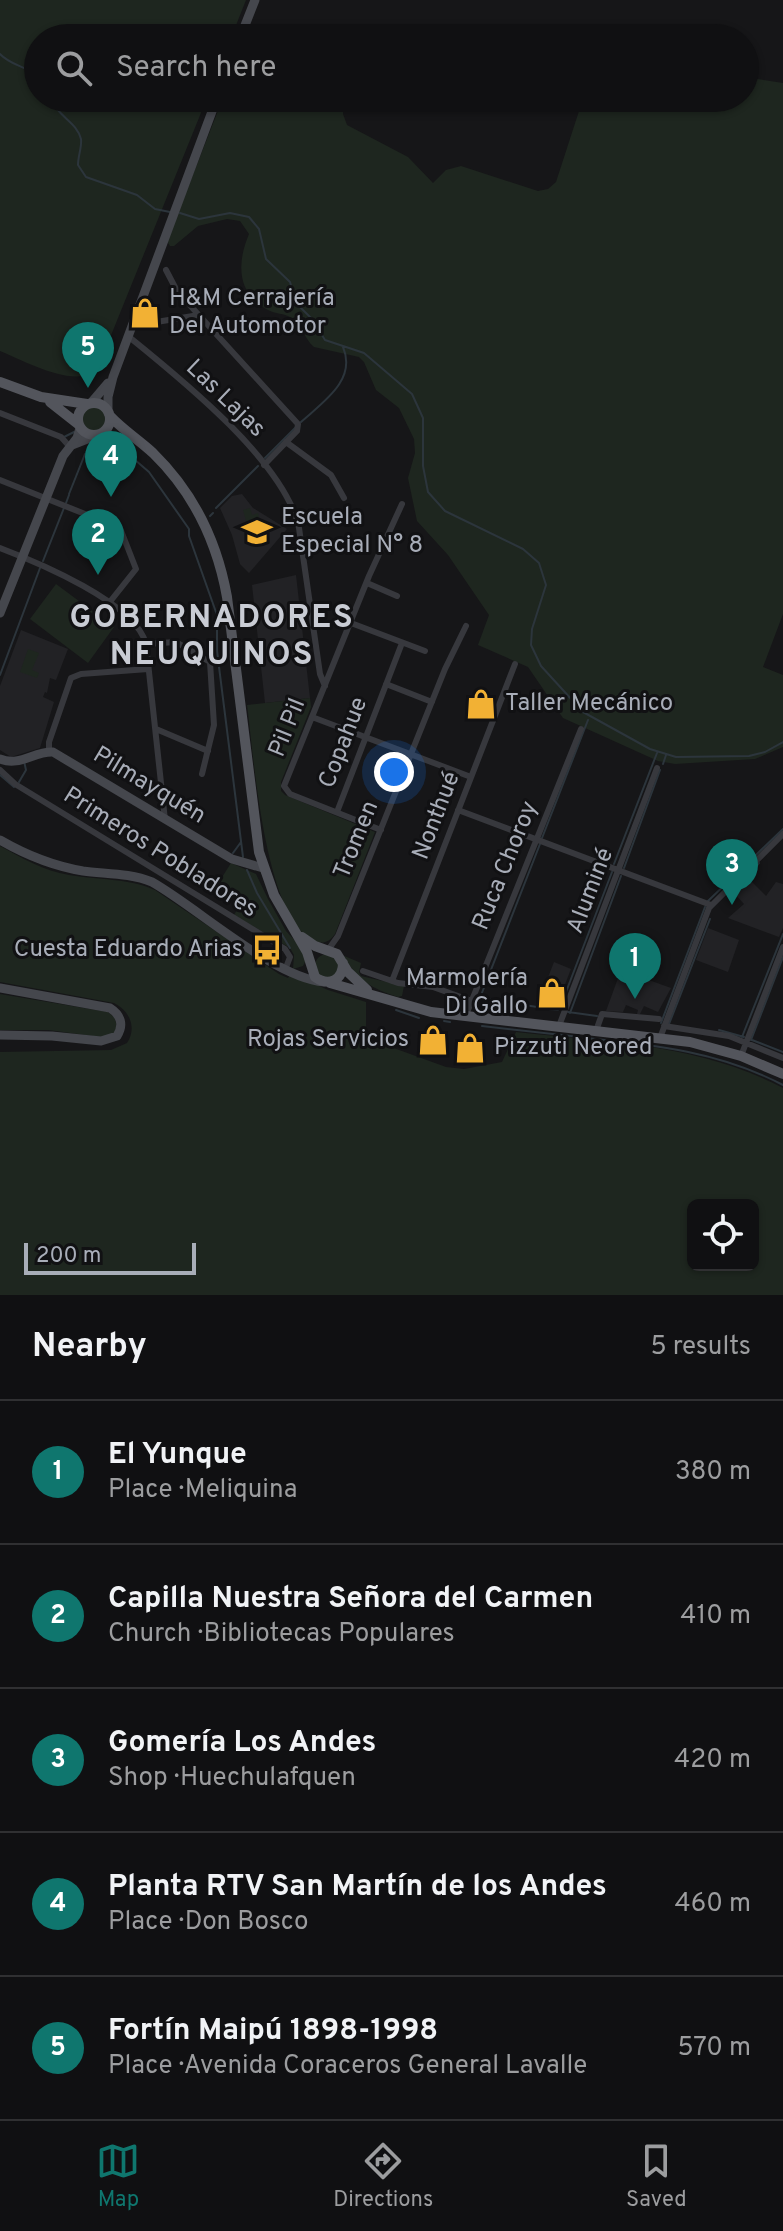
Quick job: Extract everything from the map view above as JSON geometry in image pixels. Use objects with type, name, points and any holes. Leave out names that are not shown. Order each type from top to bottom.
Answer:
[{"type":"main road","points":[[0,382],[41,397],[101,405],[168,469],[207,527],[220,564],[230,623],[253,822],[263,868],[274,895],[311,962],[313,974],[326,982],[419,1009],[700,1044],[741,1056],[783,1074]]},
{"type":"main road","points":[[41,397],[65,412],[88,435],[121,435],[141,443]]},
{"type":"main road","points":[[79,426],[78,414],[89,404]]},
{"type":"main road","points":[[98,435],[108,426],[109,414]]},
{"type":"main road","points":[[291,925],[310,943],[341,959],[352,976],[372,994]]},
{"type":"main road","points":[[311,962],[317,952],[326,950]]},
{"type":"main road","points":[[326,982],[340,976],[341,959]]},
{"type":"street","points":[[246,24],[255,0]]},
{"type":"street","points":[[109,414],[108,397],[113,377],[212,112]]},
{"type":"street","points":[[166,270],[177,291],[297,423],[298,430],[264,465]]},
{"type":"street","points":[[129,331],[199,315]]},
{"type":"street","name":"Las Lajas","points":[[129,331],[248,444],[297,520],[319,672],[325,686]]},
{"type":"street","points":[[89,404],[113,377]]},
{"type":"street","points":[[0,413],[61,437],[70,447]]},
{"type":"street","points":[[0,613],[4,593],[63,456],[77,438],[79,426]]},
{"type":"street","points":[[70,447],[98,435]]},
{"type":"street","points":[[286,442],[331,475],[344,498]]},
{"type":"street","points":[[0,480],[115,525],[122,531],[136,572],[109,603]]},
{"type":"street","name":"Pil Pil","points":[[337,812],[285,789],[285,784],[402,504]]},
{"type":"street","points":[[0,548],[58,571],[109,603],[141,631],[146,644],[165,820]]},
{"type":"street","points":[[367,583],[397,596]]},
{"type":"street","points":[[351,623],[425,651]]},
{"type":"street","name":"Tromen","points":[[326,950],[338,936],[432,702],[466,626]]},
{"type":"street","points":[[146,644],[179,643],[210,662],[215,720],[202,774]]},
{"type":"street","name":"Copahue","points":[[337,812],[402,643]]},
{"type":"street","name":"Nonthué","points":[[392,981],[515,664]]},
{"type":"street","points":[[3,773],[14,763],[49,751],[49,742],[71,678],[81,674],[148,669]]},
{"type":"street","points":[[386,684],[432,702]]},
{"type":"street","points":[[312,717],[471,777]]},
{"type":"street","points":[[156,729],[208,751]]},
{"type":"street","name":"Ruca Choroy","points":[[466,1016],[581,729]]},
{"type":"street","name":"Pilmayquén","points":[[49,751],[235,860],[263,868]]},
{"type":"street","points":[[0,759],[14,763]]},
{"type":"street","name":"Aluminé","points":[[558,1027],[657,768]]},
{"type":"street","name":"Primeros Pobladores","points":[[3,773],[120,849],[285,949],[290,957],[288,971]]},
{"type":"street","points":[[458,810],[711,905]]},
{"type":"street","points":[[337,812],[381,830]]},
{"type":"street","points":[[660,1038],[711,905],[783,834]]},
{"type":"street","points":[[0,840],[29,855],[62,866],[152,882],[288,971],[311,981],[326,982]]},
{"type":"street","name":"Tromen","points":[[338,936],[341,959]]},
{"type":"street","points":[[741,1056],[783,947]]},
{"type":"street","points":[[288,971],[302,971],[311,962]]},
{"type":"street","points":[[363,971],[392,981],[433,987],[472,1001]]},
{"type":"street","points":[[0,988],[110,1008],[118,1015],[121,1025],[117,1036],[105,1041],[0,1035]]},
{"type":"street","points":[[596,1031],[602,1014],[659,1019]]},
{"type":"street","points":[[664,1026],[724,1035],[783,1058]]},
{"type":"shaded area","points":[[0,0],[246,0],[237,24],[24,24],[24,112],[201,112],[97,370],[87,375],[63,375],[0,351]]},
{"type":"shaded area","points":[[759,79],[783,83],[783,614],[763,667],[783,675],[783,747],[755,759],[675,764],[658,761],[563,718],[528,667],[478,645],[489,615],[448,555],[417,521],[408,478],[415,453],[414,439],[399,408],[376,390],[364,362],[359,357],[314,347],[296,321],[268,310],[250,295],[241,266],[249,234],[240,221],[227,219],[198,226],[174,246],[167,241],[218,112],[343,112],[347,125],[408,157],[433,183],[446,170],[461,166],[538,191],[548,189],[556,182],[579,112],[759,112]]},
{"type":"shaded area","points":[[94,407],[103,410],[106,419],[103,428],[94,431],[85,428],[82,419],[85,410]]},
{"type":"shaded area","name":"Escuela Especial N° 8","points":[[242,494],[253,508],[287,529],[249,573],[240,564],[220,508],[232,496]]},
{"type":"shaded area","points":[[250,508],[252,515],[258,513],[260,522],[265,521],[270,539],[261,542],[257,526],[248,528],[243,510]]},
{"type":"shaded area","points":[[296,575],[310,698],[265,703],[252,585]]},
{"type":"shaded area","points":[[56,584],[114,627],[88,663],[30,619]]},
{"type":"shaded area","points":[[21,630],[68,649],[56,680],[50,678],[43,697],[54,702],[40,748],[11,757],[0,750],[0,686]]},
{"type":"shaded area","points":[[28,649],[39,653],[32,670],[39,673],[37,678],[20,672]]},
{"type":"shaded area","points":[[310,698],[311,707],[281,782],[281,791],[375,832],[335,934],[324,942],[309,938],[294,922],[281,896],[264,830],[247,705]]},
{"type":"shaded area","points":[[0,846],[33,864],[60,873],[124,881],[155,890],[279,974],[288,978],[291,973],[328,990],[366,1002],[366,1038],[446,1067],[464,1069],[502,1062],[516,1032],[653,1047],[719,1062],[783,1088],[783,1295],[0,1295],[0,1052],[111,1050],[127,1043],[132,1026],[124,1011],[114,1003],[0,982]]},
{"type":"shaded area","points":[[231,863],[256,874],[286,931],[299,945],[306,960],[303,966],[293,969],[294,955],[290,948],[234,915],[244,898],[219,882]]},
{"type":"shaded area","points":[[747,877],[766,896],[776,882],[783,884],[783,928],[779,937],[728,918],[744,904],[732,891]]},
{"type":"shaded area","points":[[708,928],[739,940],[728,972],[696,960]]},
{"type":"shaded area","points":[[327,954],[335,958],[339,966],[335,974],[327,978],[319,974],[315,966],[319,958]]},
{"type":"shaded area","points":[[342,955],[361,963],[361,976],[404,986],[402,996],[366,982]]},
{"type":"shaded area","name":"Marmolería Di Gallo","points":[[554,962],[571,969],[557,1005],[538,1003]]},
{"type":"shaded area","points":[[621,970],[671,988],[658,1012],[644,1006],[637,1014],[638,1010],[626,1005],[623,1012],[606,1011]]},
{"type":"shaded area","points":[[0,994],[108,1012],[115,1018],[117,1028],[112,1035],[101,1037],[48,1030],[0,1030]]},
{"type":"waterway","points":[[0,54],[24,68]]},
{"type":"waterway","points":[[60,112],[79,133],[78,165],[86,177],[137,195],[155,209],[170,212]]},
{"type":"waterway","points":[[180,213],[199,219],[230,213],[249,217],[259,229],[266,259],[290,282],[296,303],[312,319],[325,340],[364,353],[412,394],[423,418],[423,466],[428,492],[445,511],[523,549],[539,563],[546,585],[532,629],[531,645],[541,666],[583,712],[650,749],[676,757],[749,756],[783,742]]},
{"type":"waterway","points":[[301,422],[328,398],[342,380],[346,359],[343,347]]},
{"type":"waterway","points":[[265,458],[295,428]]},
{"type":"waterway","points":[[64,437],[74,432]]},
{"type":"waterway","points":[[105,441],[127,453],[149,472],[189,529],[217,615]]},
{"type":"waterway","points":[[69,494],[85,454]]},
{"type":"waterway","points":[[216,508],[258,466]]},
{"type":"waterway","points":[[66,503],[69,495]]},
{"type":"waterway","points":[[43,561],[64,508]]},
{"type":"waterway","points":[[210,516],[213,513]]},
{"type":"waterway","points":[[0,675],[40,568]]},
{"type":"waterway","points":[[217,618],[217,651],[243,857]]},
{"type":"waterway","points":[[542,838],[588,720]]},
{"type":"waterway","points":[[614,864],[657,753]]},
{"type":"waterway","points":[[663,764],[666,755]]},
{"type":"waterway","points":[[19,782],[26,770],[24,761]]},
{"type":"waterway","points":[[624,868],[660,770]]},
{"type":"waterway","points":[[0,775],[14,787]]},
{"type":"waterway","points":[[708,901],[783,829]]},
{"type":"waterway","points":[[233,853],[241,842]]},
{"type":"waterway","points":[[479,1011],[478,1003],[540,844]]},
{"type":"waterway","points":[[756,867],[759,863]]},
{"type":"waterway","points":[[247,870],[290,948]]},
{"type":"waterway","points":[[740,882],[751,871]]},
{"type":"waterway","points":[[548,1009],[558,1010],[561,1005],[612,872]]},
{"type":"waterway","points":[[570,1013],[621,876]]},
{"type":"waterway","points":[[661,1023],[705,907]]},
{"type":"waterway","points":[[669,1024],[710,919]]},
{"type":"waterway","points":[[742,1037],[783,934]]},
{"type":"waterway","points":[[751,1040],[783,957]]},
{"type":"waterway","points":[[481,998],[543,1008]]},
{"type":"waterway","points":[[396,1010],[419,1018]]},
{"type":"waterway","points":[[568,1012],[597,1016]]},
{"type":"waterway","points":[[444,1021],[450,1022]]},
{"type":"waterway","points":[[482,1026],[580,1037]]},
{"type":"waterway","points":[[719,1030],[744,1037]]},
{"type":"waterway","points":[[586,1038],[662,1047],[711,1057],[783,1085]]},
{"type":"waterway","points":[[752,1040],[783,1052]]},
{"type":"place","name":"H&M Cerrajería Del Automotor","points":[[145,313]]},
{"type":"place","name":"Fortín Maipú 1898-1998","points":[[88,388]]},
{"type":"place","name":"Planta RTV San Martín de los Andes","points":[[111,497]]},
{"type":"place","name":"Escuela Especial N° 8","points":[[257,532]]},
{"type":"place","name":"Capilla Nuestra Señora del Carmen","points":[[98,575]]},
{"type":"place","name":"Taller Mecánico","points":[[481,704]]},
{"type":"place","name":"Gomería Los Andes","points":[[732,905]]},
{"type":"place","name":"Cuesta Eduardo Arias","points":[[267,950]]},
{"type":"place","name":"Marmolería Di Gallo","points":[[552,993]]},
{"type":"place","name":"El Yunque","points":[[635,999]]},
{"type":"place","name":"Rojas Servicios","points":[[433,1040]]},
{"type":"place","name":"Pizzuti Neored","points":[[470,1048]]},
{"type":"district","name":"GOBERNADORES NEUQUINOS","points":[[212,638]]}]
